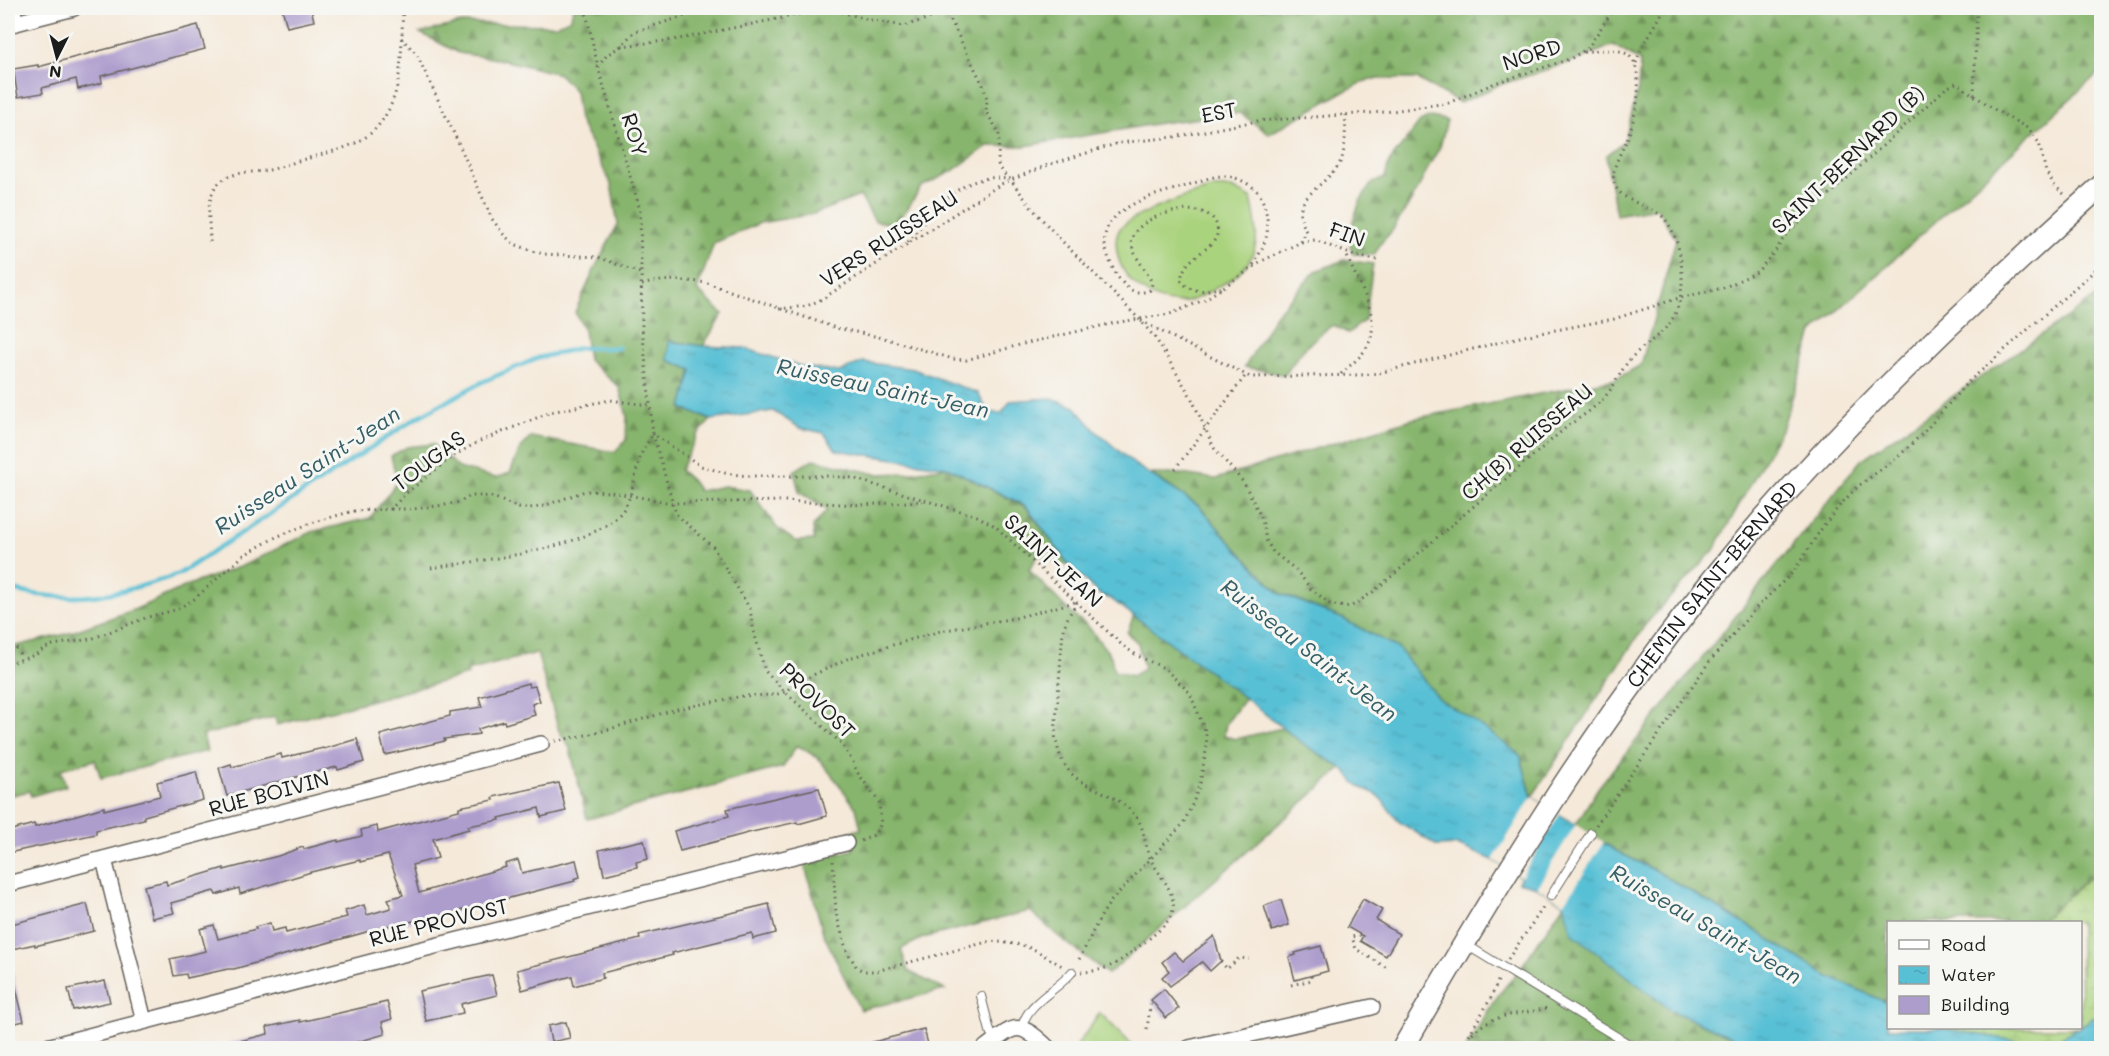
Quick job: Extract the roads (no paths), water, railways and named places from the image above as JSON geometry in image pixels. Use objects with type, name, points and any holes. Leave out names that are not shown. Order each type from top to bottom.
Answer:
[{"type":"street","points":[[12,18],[74,8]]},
{"type":"street","name":"CHEMIN SAINT-BERNARD","points":[[1403,1048],[1463,944],[1548,806],[1640,674],[1698,598],[1768,513],[1904,368],[1978,297],[2102,185]]},
{"type":"street","name":"RUE BOIVIN","points":[[8,884],[541,744]]},
{"type":"street","name":"RUE PROVOST","points":[[43,1048],[838,845]]},
{"type":"street","points":[[104,859],[144,1021]]},
{"type":"street","points":[[1189,1048],[1372,1006]]},
{"type":"street","points":[[990,1045],[1007,1031],[1022,1029],[1027,1030],[1048,1048]]},
{"type":"lane","points":[[1551,896],[1591,833]]},
{"type":"lane","points":[[1463,944],[1503,966],[1635,1048]]},
{"type":"lane","points":[[1022,1029],[1023,1021],[1030,1010],[1072,972]]},
{"type":"lane","points":[[981,996],[990,1031],[990,1045]]},
{"type":"water","points":[[669,341],[703,346],[744,348],[803,367],[839,372],[863,362],[913,369],[978,393],[984,405],[993,413],[1002,413],[1010,401],[1052,398],[1075,407],[1096,431],[1134,464],[1199,506],[1279,593],[1341,618],[1398,648],[1439,699],[1474,721],[1520,755],[1532,797],[1618,852],[1658,872],[1825,975],[1887,1003],[1887,1029],[1945,1029],[2047,1046],[2075,1029],[2082,1029],[2082,1025],[2093,1018],[2101,1019],[2101,1048],[1748,1048],[1730,1036],[1672,1011],[1572,933],[1564,904],[1537,887],[1518,882],[1521,877],[1493,860],[1457,845],[1437,846],[1398,821],[1382,800],[1354,782],[1346,771],[1302,743],[1111,599],[1099,594],[1069,565],[1026,506],[947,467],[836,450],[824,433],[800,428],[773,411],[711,420],[682,408],[692,370],[668,360]]},
{"type":"waterway","name":"Ruisseau Saint-Jean","points":[[8,589],[53,596],[94,596],[135,588],[179,574],[416,418],[482,382],[538,358],[579,348],[619,348]]}]
